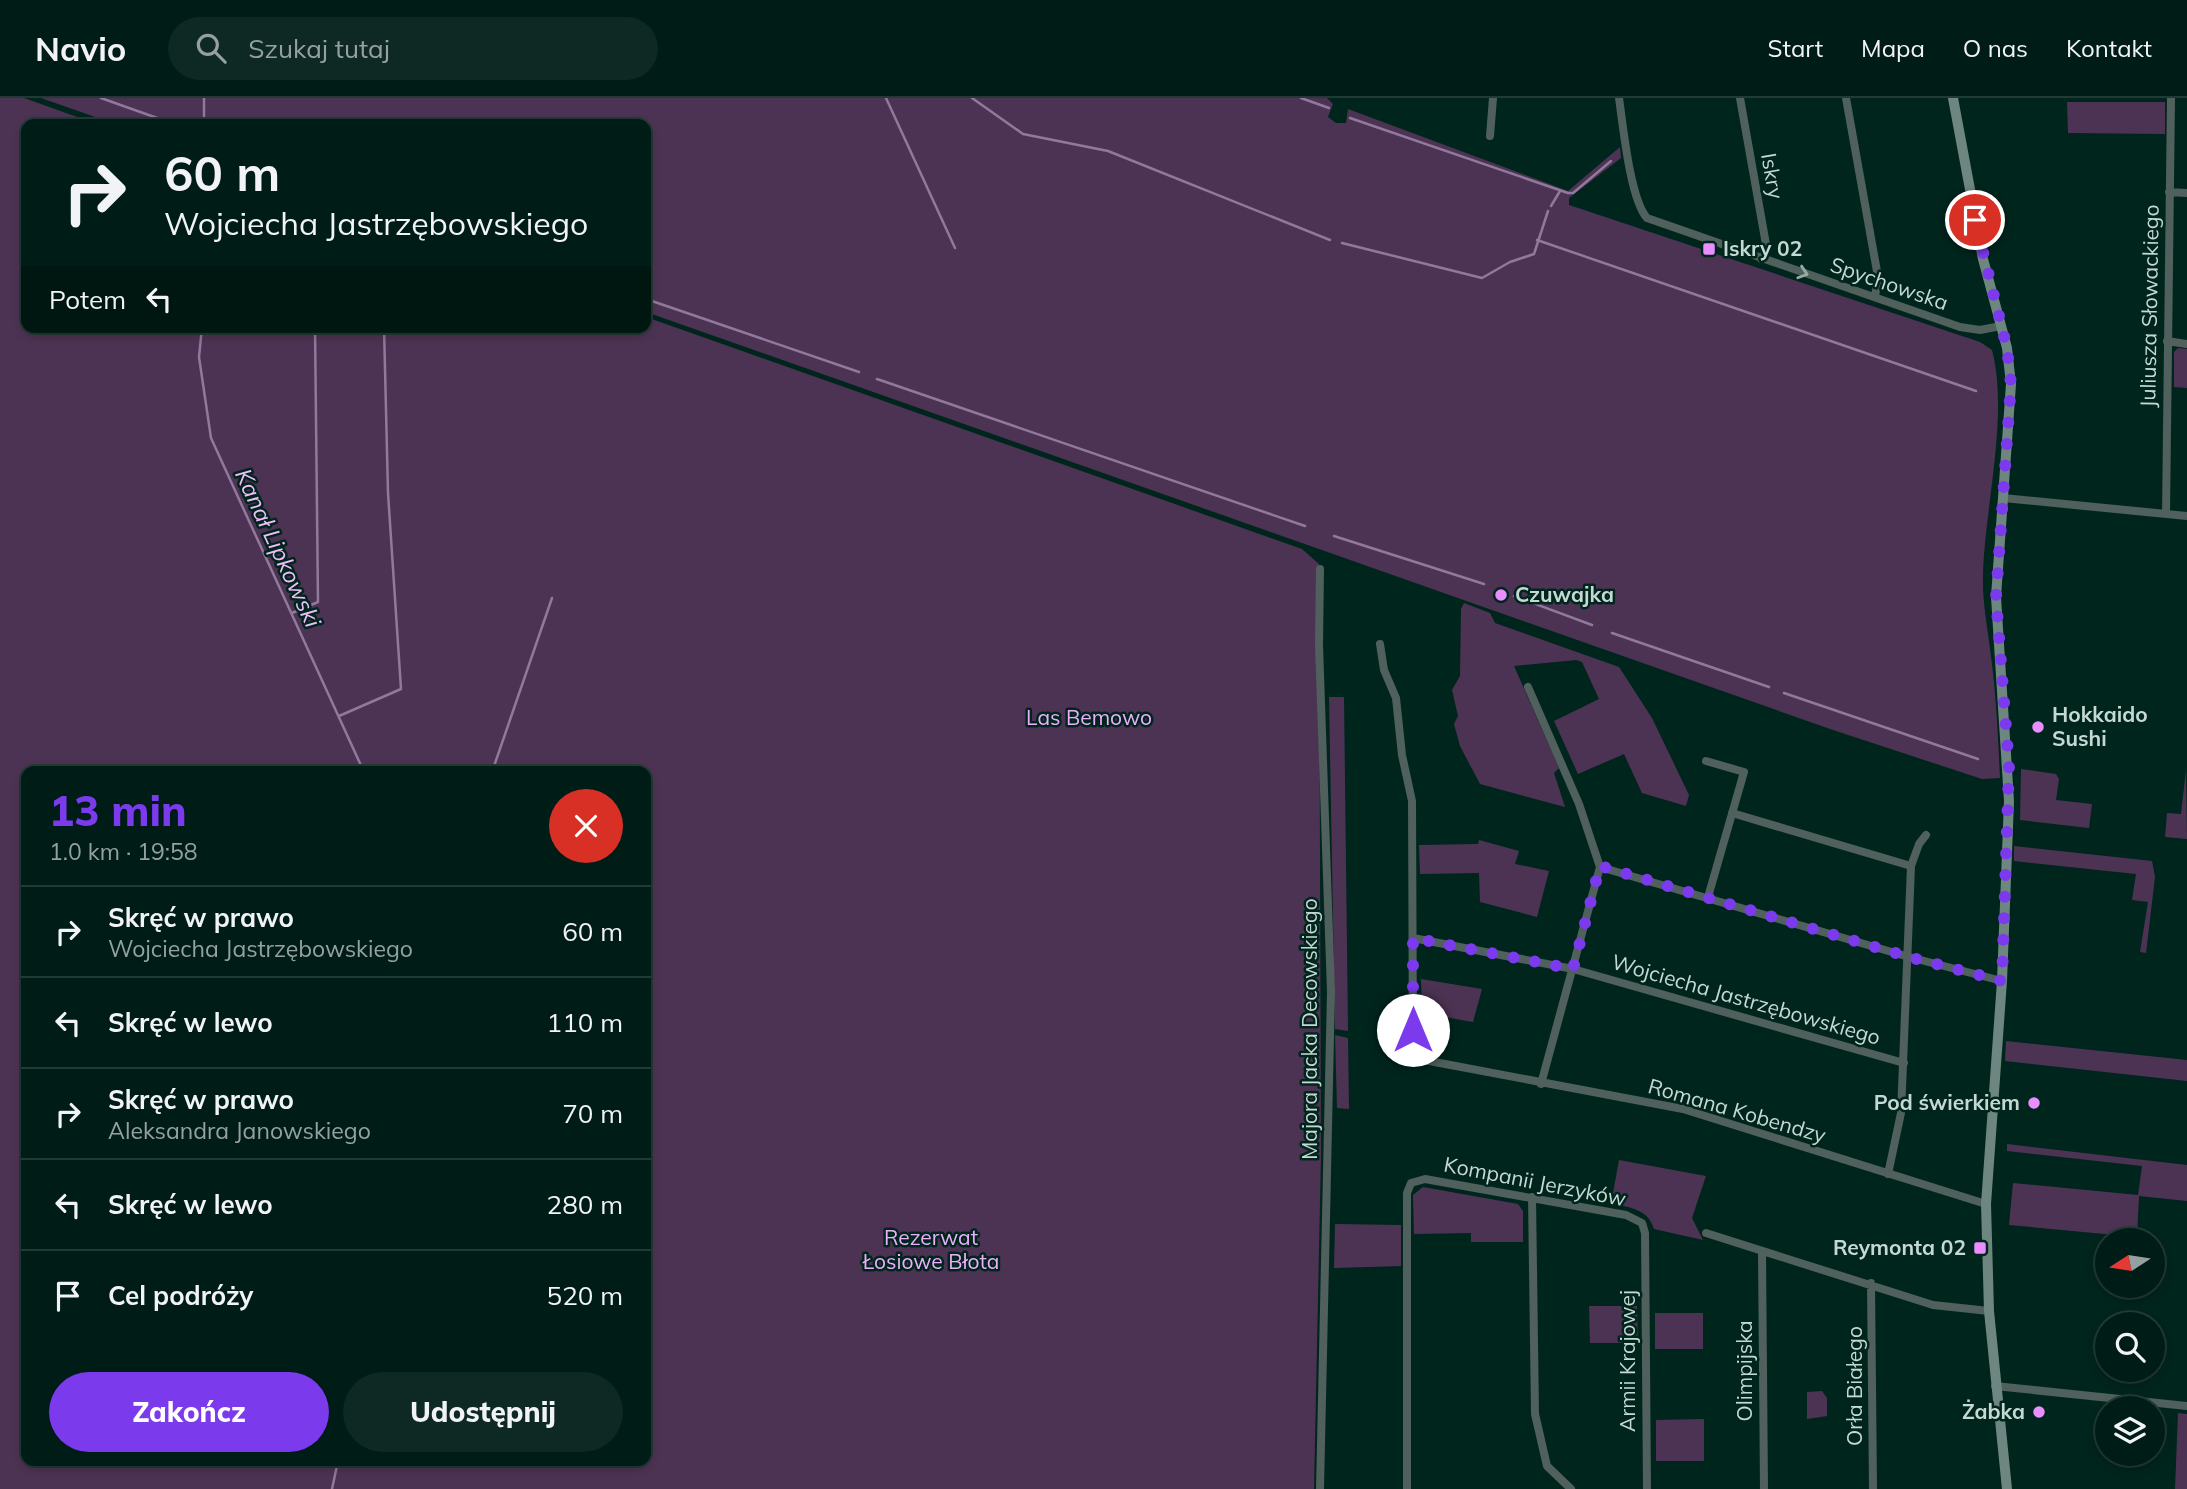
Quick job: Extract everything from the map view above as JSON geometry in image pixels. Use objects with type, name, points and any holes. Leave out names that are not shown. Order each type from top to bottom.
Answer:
[{"type":"street","points":[[1490,136],[1493,98]]},
{"type":"street","name":"Spychowska","points":[[1619,98],[1637,195],[1647,218],[1972,330],[2001,326]]},
{"type":"street","name":"Iskry","points":[[1740,98],[1767,250],[1761,259]]},
{"type":"street","points":[[1846,98],[1878,277],[1879,285],[1874,297]]},
{"type":"street","points":[[1953,98],[1983,259],[2001,326],[2011,384],[1996,597],[2008,749],[2009,801],[2002,981],[1986,1204],[1989,1311],[2007,1489]]},
{"type":"street","name":"Juliusza Słowackiego","points":[[2166,514],[2171,98]]},
{"type":"street","points":[[2169,192],[2187,193]]},
{"type":"street","points":[[2167,341],[2187,344]]},
{"type":"street","points":[[2003,498],[2187,516]]},
{"type":"street","name":"Majora Jacka Decowskiego","points":[[1320,569],[1319,645],[1331,992],[1320,1489]]},
{"type":"street","points":[[1380,644],[1384,670],[1396,698],[1402,755],[1411,793],[1413,1052]]},
{"type":"street","points":[[1528,687],[1579,804],[1600,866],[1542,1084]]},
{"type":"street","points":[[1706,761],[1744,772],[1708,897]]},
{"type":"street","points":[[1732,813],[1911,866]]},
{"type":"street","points":[[1888,1174],[1901,1113],[1911,866],[1919,844],[1926,835]]},
{"type":"street","points":[[1600,866],[1909,957],[2002,981]]},
{"type":"street","name":"Wojciecha Jastrzębowskiego","points":[[1413,938],[1573,969],[1904,1063]]},
{"type":"street","name":"Romana Kobendzy","points":[[1393,1050],[1413,1052],[1424,1060],[1683,1110],[1986,1204]]},
{"type":"street","name":"Kompanii Jerzyków","points":[[1407,1489],[1408,1193],[1411,1183],[1425,1179],[1626,1215],[1642,1223],[1645,1233]]},
{"type":"street","points":[[1532,1197],[1535,1414],[1547,1466],[1571,1489]]},
{"type":"street","name":"Armii Krajowej","points":[[1645,1233],[1647,1489]]},
{"type":"street","points":[[1706,1233],[1871,1283],[1933,1305],[1989,1311]]},
{"type":"street","name":"Olimpijska","points":[[1762,1252],[1764,1489]]},
{"type":"street","name":"Orła Białego","points":[[1871,1283],[1873,1489]]},
{"type":"street","points":[[1996,1387],[2187,1406]]},
{"type":"green space","points":[[0,98],[24,98],[83,119],[21,119],[21,333],[651,333],[651,319],[1302,549],[1319,564],[1321,1154],[1314,1489],[0,1489]]},
{"type":"green space","points":[[41,98],[1327,98],[1333,104],[1328,117],[1336,123],[1346,123],[1348,109],[1568,191],[1620,147],[1621,158],[1569,198],[1569,205],[1980,342],[1992,350],[1997,375],[1997,432],[1983,584],[2000,778],[1982,779],[1833,730],[651,314],[651,119],[101,119]]},
{"type":"green space","points":[[2067,102],[2165,102],[2165,134],[2068,133]]},
{"type":"green space","points":[[2178,348],[2187,349],[2187,388],[2174,387],[2174,352]]},
{"type":"green space","points":[[1464,603],[1490,613],[1495,623],[1619,667],[1652,718],[1689,795],[1686,806],[1642,793],[1624,754],[1578,774],[1554,721],[1599,699],[1582,662],[1576,660],[1514,666],[1559,768],[1554,773],[1565,807],[1480,784],[1460,746],[1454,724],[1458,716],[1452,690],[1460,676],[1461,609]]},
{"type":"green space","points":[[1329,697],[1344,697],[1348,1031],[1335,1029]]},
{"type":"green space","points":[[2021,769],[2056,774],[2059,779],[2056,800],[2092,804],[2089,828],[2020,820]]},
{"type":"green space","points":[[2186,770],[2187,839],[2165,837],[2167,813],[2181,814]]},
{"type":"green space","points":[[1479,840],[1519,851],[1515,864],[1549,871],[1537,917],[1480,902],[1479,873],[1420,874],[1419,845],[1478,844]]},
{"type":"green space","points":[[2014,846],[2152,861],[2155,877],[2146,953],[2140,952],[2148,902],[2132,900],[2136,874],[2014,861]]},
{"type":"green space","points":[[1421,979],[1482,989],[1473,1022],[1422,1013]]},
{"type":"green space","points":[[1335,1035],[1348,1038],[1349,1109],[1337,1108]]},
{"type":"green space","points":[[2006,1041],[2187,1060],[2187,1081],[2005,1061]]},
{"type":"green space","points":[[2007,1144],[2187,1165],[2187,1201],[2139,1196],[2137,1228],[2095,1228],[2095,1233],[2009,1225],[2013,1183],[2138,1195],[2142,1166],[2007,1151]]},
{"type":"green space","points":[[1619,1160],[1706,1176],[1692,1218],[1703,1240],[1654,1229],[1643,1213],[1611,1204]]},
{"type":"green space","points":[[1423,1187],[1518,1204],[1523,1211],[1523,1242],[1471,1242],[1471,1233],[1414,1234],[1413,1195]]},
{"type":"green space","points":[[1335,1224],[1401,1225],[1401,1266],[1334,1268]]},
{"type":"green space","points":[[1589,1306],[1637,1306],[1638,1343],[1590,1343]]},
{"type":"green space","points":[[1655,1313],[1703,1313],[1703,1349],[1655,1349]]},
{"type":"green space","points":[[1822,1391],[1827,1398],[1827,1416],[1807,1419],[1807,1392]]},
{"type":"green space","points":[[2178,1413],[2187,1414],[2187,1489],[2175,1489]]},
{"type":"green space","points":[[1704,1419],[1704,1461],[1656,1461],[1656,1420]]},
{"type":"waterway","points":[[101,98],[160,119]]},
{"type":"waterway","name":"Kanał Lipkowski","points":[[204,98],[204,119]]},
{"type":"waterway","points":[[886,98],[955,248]]},
{"type":"waterway","points":[[972,98],[1023,134],[1108,151],[1330,240]]},
{"type":"waterway","points":[[1301,98],[1329,108]]},
{"type":"waterway","points":[[1350,118],[1568,193],[1573,193],[1611,161]]},
{"type":"waterway","points":[[1551,206],[1560,191]]},
{"type":"waterway","points":[[1342,243],[1482,278],[1510,262],[1534,254],[1548,211]]},
{"type":"waterway","points":[[1537,240],[1976,391]]},
{"type":"waterway","points":[[651,301],[859,372]]},
{"type":"waterway","name":"Kanał Lipkowski","points":[[201,333],[199,357],[211,438],[361,766]]},
{"type":"waterway","points":[[292,613],[318,602],[315,333]]},
{"type":"waterway","points":[[339,716],[401,689],[388,493],[384,333]]},
{"type":"waterway","points":[[877,379],[1305,526]]},
{"type":"waterway","points":[[1334,536],[1484,584]]},
{"type":"waterway","points":[[1514,596],[1592,625]]},
{"type":"waterway","points":[[494,766],[552,598]]},
{"type":"waterway","points":[[1612,633],[1769,687]]},
{"type":"waterway","points":[[1784,693],[1978,759]]},
{"type":"waterway","name":"Kanał Lipkowski","points":[[332,1489],[337,1466]]},
{"type":"place","name":"Iskry 02","points":[[1709,249]]},
{"type":"place","name":"Czuwajka","points":[[1501,595]]},
{"type":"place","name":"Hokkaido Sushi","points":[[2038,727]]},
{"type":"place","name":"Pod świerkiem","points":[[2034,1103]]},
{"type":"place","name":"Reymonta 02","points":[[1980,1248]]},
{"type":"place","name":"Żabka","points":[[2039,1412]]},
{"type":"route","points":[[1413,1030],[1413,938],[1573,969],[1600,866],[1909,957],[2002,981],[2009,766],[1996,597],[2011,384],[2007,348],[1975,220]]},
{"type":"park label","name":"Las Bemowo","points":[[1089,718]]},
{"type":"park label","name":"Rezerwat Łosiowe Błota","points":[[931,1250]]}]
